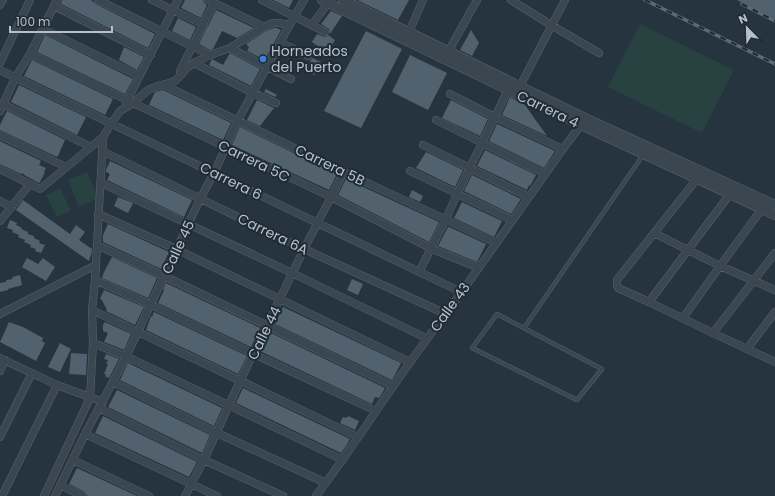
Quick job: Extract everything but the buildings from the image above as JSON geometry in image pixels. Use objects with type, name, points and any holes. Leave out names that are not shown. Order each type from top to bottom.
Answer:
[{"type":"street","points":[[0,5],[3,0]]},
{"type":"street","points":[[0,63],[30,0]]},
{"type":"street","points":[[98,0],[210,55]]},
{"type":"street","points":[[152,0],[204,25]]},
{"type":"street","points":[[130,102],[139,76],[178,0]]},
{"type":"street","points":[[262,0],[325,32]]},
{"type":"street","name":"Calle 45","points":[[55,496],[85,434],[126,357],[238,120],[304,0]]},
{"type":"street","name":"Carrera 4","points":[[343,0],[448,52],[514,88]]},
{"type":"street","points":[[409,32],[423,0]]},
{"type":"street","points":[[448,52],[477,0]]},
{"type":"street","points":[[511,0],[599,53]]},
{"type":"street","points":[[419,272],[432,249],[495,117],[552,25],[565,0]]},
{"type":"street","points":[[175,81],[204,25],[211,2],[264,28]]},
{"type":"street","points":[[312,25],[325,2]]},
{"type":"street","name":"Carrera 4","points":[[325,2],[514,88],[583,122],[733,191],[768,205],[775,215]]},
{"type":"street","points":[[91,147],[2,108],[15,78],[30,54],[56,3],[151,55]]},
{"type":"street","points":[[0,169],[40,189],[102,137],[120,111],[148,90],[175,81],[187,68],[210,55],[230,48],[273,23],[289,25]]},
{"type":"street","points":[[43,29],[139,76]]},
{"type":"street","points":[[280,42],[308,56]]},
{"type":"street","points":[[230,48],[291,80]]},
{"type":"street","name":"Carrera 5C","points":[[30,54],[331,197],[432,249],[479,268]]},
{"type":"street","points":[[194,64],[276,103]]},
{"type":"street","name":"Carrera 6","points":[[0,70],[461,292]]},
{"type":"street","name":"Carrera 5B","points":[[164,84],[344,172],[496,243]]},
{"type":"street","points":[[450,94],[563,149]]},
{"type":"street","points":[[436,120],[545,174]]},
{"type":"street","name":"Carrera 4","points":[[583,122],[644,155],[700,175]]},
{"type":"street","name":"Calle 43","points":[[316,496],[343,460],[426,338],[446,314],[528,197],[583,122]]},
{"type":"street","points":[[0,135],[66,167]]},
{"type":"street","points":[[44,496],[90,398],[93,343],[92,310],[101,183],[102,137]]},
{"type":"street","points":[[423,146],[528,197]]},
{"type":"street","name":"Carrera 6A","points":[[102,151],[304,249],[446,314]]},
{"type":"street","points":[[410,171],[512,220]]},
{"type":"street","name":"Calle 44","points":[[185,496],[217,433],[240,381],[292,273],[344,172]]},
{"type":"street","points":[[700,175],[617,280],[616,285],[618,288],[775,362]]},
{"type":"street","points":[[101,183],[426,338]]},
{"type":"street","points":[[0,221],[30,184]]},
{"type":"street","points":[[649,302],[733,191]]},
{"type":"street","points":[[0,201],[12,207]]},
{"type":"street","points":[[683,318],[720,266],[768,205]]},
{"type":"street","points":[[98,214],[176,249],[410,362]]},
{"type":"street","points":[[654,233],[720,266],[775,290]]},
{"type":"street","points":[[97,245],[393,386]]},
{"type":"street","points":[[713,334],[775,252]]},
{"type":"street","points":[[0,314],[96,265]]},
{"type":"street","points":[[95,280],[376,411]]},
{"type":"street","points":[[92,310],[358,437]]},
{"type":"street","points":[[747,349],[775,312]]},
{"type":"street","points":[[93,343],[134,360],[343,460]]},
{"type":"street","points":[[0,371],[3,359],[57,385],[90,398],[204,460],[284,496]]},
{"type":"street","points":[[0,437],[32,373]]},
{"type":"street","points":[[113,382],[217,433],[326,483]]},
{"type":"street","points":[[2,496],[57,385]]},
{"type":"street","points":[[85,434],[217,496]]},
{"type":"street","points":[[73,460],[149,496]]},
{"type":"street","points":[[60,486],[83,496]]},
{"type":"lane","points":[[524,328],[644,155]]},
{"type":"lane","points":[[497,314],[524,328],[602,369],[578,400],[472,348],[497,314]]},
{"type":"green space","points":[[640,24],[734,70],[702,133],[608,87]]},
{"type":"green space","points":[[87,172],[99,198],[79,207],[68,180]]},
{"type":"green space","points":[[60,188],[71,211],[57,217],[46,195]]},
{"type":"railway","points":[[645,0],[775,64]]},
{"type":"railway","points":[[742,4],[775,21]]},
{"type":"place","name":"Horneados del Puerto","points":[[263,59]]}]
